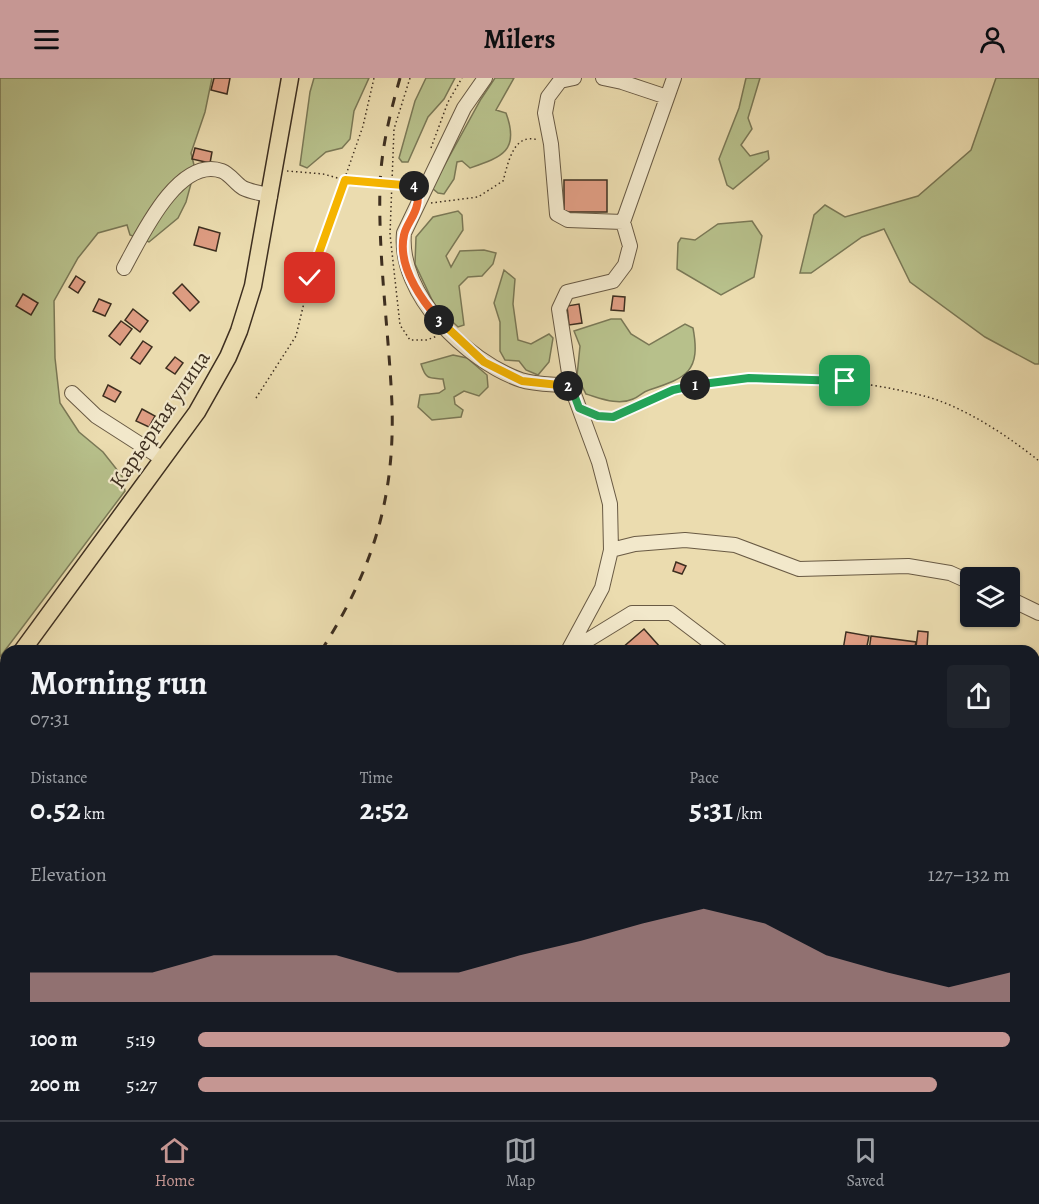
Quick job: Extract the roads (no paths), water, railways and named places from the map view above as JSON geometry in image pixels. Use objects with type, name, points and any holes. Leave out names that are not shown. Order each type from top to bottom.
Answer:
[{"type":"main road","name":"Карьерная улица","points":[[26,645],[163,459],[216,381],[239,331],[253,286],[290,78]]},
{"type":"street","points":[[485,78],[464,108],[404,233],[402,248],[410,277],[432,312],[448,330],[484,362],[522,381],[571,386]]},
{"type":"street","points":[[574,78],[560,81],[548,96],[544,113],[551,144],[557,214],[568,220],[623,222]]},
{"type":"street","points":[[603,78],[668,97]]},
{"type":"street","points":[[572,645],[602,588],[612,550],[610,504],[599,462],[571,386],[559,309],[567,292],[613,281],[626,266],[630,246],[623,222],[674,78]]},
{"type":"street","points":[[124,268],[164,198],[184,179],[208,169],[223,171],[243,188],[270,196]]},
{"type":"street","points":[[72,393],[96,416],[163,459]]},
{"type":"street","points":[[612,550],[635,543],[685,540],[735,545],[799,569],[908,566],[950,573],[960,578]]},
{"type":"street","points":[[1020,604],[1039,613]]},
{"type":"street","points":[[579,645],[632,613],[671,613],[713,645]]},
{"type":"railway","points":[[325,645],[367,563],[377,534],[389,472],[392,405],[381,241],[380,186],[382,159],[400,78]]}]
